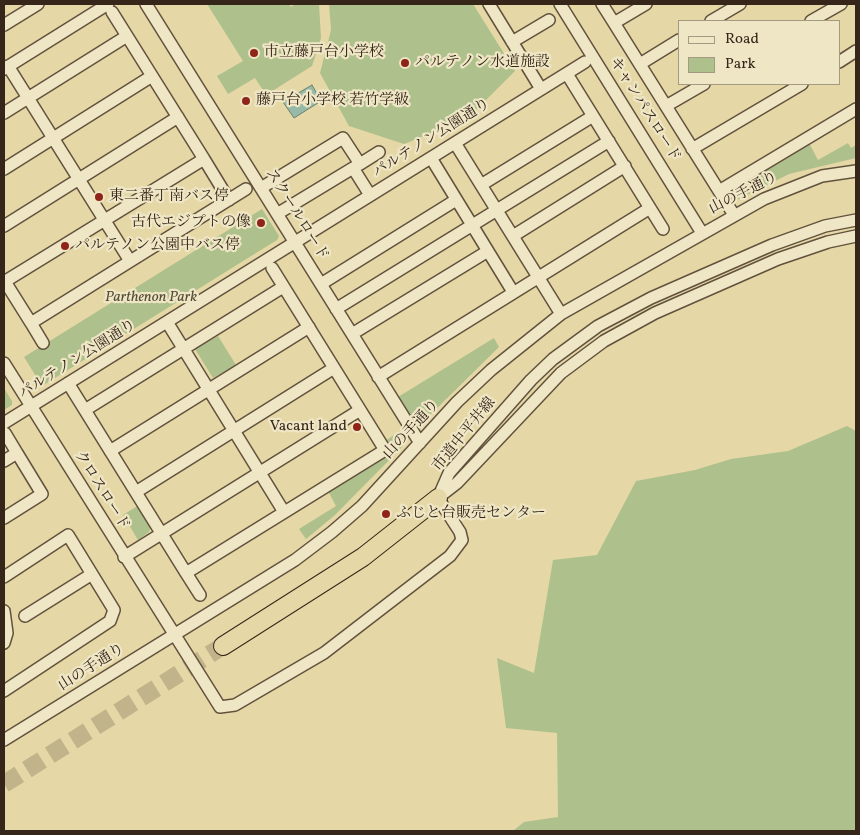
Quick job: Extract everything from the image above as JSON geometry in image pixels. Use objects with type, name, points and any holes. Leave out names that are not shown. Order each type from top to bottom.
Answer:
[{"type":"highway","points":[[223,646],[363,557],[438,498]]},
{"type":"street","points":[[4,25],[38,4]]},
{"type":"street","name":"スクールロード","points":[[146,4],[420,443]]},
{"type":"street","points":[[488,4],[541,90]]},
{"type":"street","name":"キャンパスロード","points":[[560,4],[702,233]]},
{"type":"street","points":[[602,4],[734,215]]},
{"type":"street","points":[[614,23],[646,4]]},
{"type":"street","points":[[713,20],[740,4]]},
{"type":"street","points":[[813,20],[842,4]]},
{"type":"street","points":[[130,261],[54,138],[6,67],[110,8],[229,200]]},
{"type":"street","points":[[512,42],[549,20]]},
{"type":"street","points":[[4,112],[127,36]]},
{"type":"street","points":[[640,64],[678,41]]},
{"type":"street","points":[[840,61],[856,51]]},
{"type":"street","name":"パルテノン公園通り","points":[[4,428],[30,407],[68,383],[585,62]]},
{"type":"street","points":[[567,74],[663,229]]},
{"type":"street","points":[[4,169],[152,76]]},
{"type":"street","points":[[666,106],[702,85]]},
{"type":"street","points":[[692,149],[800,85]]},
{"type":"street","points":[[719,191],[856,109]]},
{"type":"street","points":[[481,185],[593,116]]},
{"type":"street","points":[[4,226],[178,118]]},
{"type":"street","points":[[261,188],[346,136],[356,166],[370,195]]},
{"type":"street","points":[[336,309],[609,141]]},
{"type":"street","points":[[455,143],[561,314]]},
{"type":"street","points":[[277,214],[379,152]]},
{"type":"street","points":[[431,158],[514,292]]},
{"type":"street","points":[[43,343],[4,281],[204,159]]},
{"type":"street","points":[[513,236],[625,166]]},
{"type":"street","name":"山の手通り","points":[[4,740],[173,634],[296,560],[362,506],[491,370],[561,314],[764,199],[822,176],[856,171]]},
{"type":"street","points":[[31,323],[246,189]]},
{"type":"street","points":[[321,284],[456,200]]},
{"type":"street","points":[[378,377],[650,208]]},
{"type":"street","name":"市道中平井線","points":[[438,498],[449,473],[526,386],[553,359],[598,326],[651,298],[772,245],[825,226],[856,220]]},
{"type":"street","name":"市道中平井線","points":[[438,498],[457,483],[561,373],[597,346],[627,328],[778,259],[828,242],[856,236]]},
{"type":"street","points":[[352,334],[488,251]]},
{"type":"street","points":[[186,573],[385,450],[272,268]]},
{"type":"street","points":[[85,410],[283,287]]},
{"type":"street","points":[[168,322],[284,512]]},
{"type":"street","points":[[110,451],[309,327]]},
{"type":"street","name":"クロスロード","points":[[4,364],[217,705],[224,708],[235,705],[324,653],[450,556],[462,540],[460,532],[438,498]]},
{"type":"street","points":[[136,492],[334,368]]},
{"type":"street","points":[[68,383],[200,595]]},
{"type":"street","points":[[124,557],[360,410]]},
{"type":"street","points":[[4,428],[42,494],[4,518]]},
{"type":"street","points":[[4,461],[17,453]]},
{"type":"street","points":[[4,577],[68,535],[114,610],[110,621],[4,690]]},
{"type":"street","points":[[25,616],[92,574]]},
{"type":"street","points":[[4,611],[7,626],[4,643]]},
{"type":"green space","points":[[207,4],[289,4],[291,7],[295,4],[319,4],[321,38],[312,66],[266,95],[255,78],[228,94],[217,76],[243,61]]},
{"type":"green space","points":[[329,4],[473,4],[515,71],[475,111],[454,124],[404,144],[349,126],[320,73],[331,30]]},
{"type":"green space","points":[[808,141],[818,160],[848,143],[851,148],[856,145],[856,158],[789,174],[735,201],[730,200],[727,194],[729,188]]},
{"type":"green space","name":"Parthenon Park","points":[[262,209],[279,236],[277,240],[42,386],[24,357]]},
{"type":"green space","points":[[218,336],[236,365],[213,378],[195,349]]},
{"type":"green space","points":[[494,338],[499,347],[420,425],[415,424],[398,397]]},
{"type":"green space","points":[[4,388],[12,401],[12,405],[4,410]]},
{"type":"green space","points":[[847,426],[856,431],[856,831],[513,831],[524,822],[558,817],[557,733],[506,728],[497,658],[534,673],[553,560],[597,555],[636,481],[695,470],[731,459],[788,451]]},
{"type":"green space","points":[[400,431],[406,441],[401,448],[335,515],[306,539],[299,529],[336,506],[328,491],[391,452],[385,441]]},
{"type":"green space","points":[[139,505],[151,526],[149,532],[138,540],[123,515]]},
{"type":"shaded area","points":[[312,85],[321,101],[294,118],[283,102]]},
{"type":"tunnel","points":[[4,784],[223,646]]},
{"type":"place","name":"市立藤戸台小学校","points":[[254,53]]},
{"type":"place","name":"パルテノン水道施設","points":[[405,63]]},
{"type":"place","name":"藤戸台小学校 若竹学級","points":[[246,101]]},
{"type":"place","name":"東二番丁南バス停","points":[[99,197]]},
{"type":"place","name":"古代エジプトの像","points":[[261,223]]},
{"type":"place","name":"パルテノン公園中バス停","points":[[65,246]]},
{"type":"place","name":"Vacant land","points":[[357,427]]},
{"type":"place","name":"ふじと台販売センター","points":[[386,514]]}]
